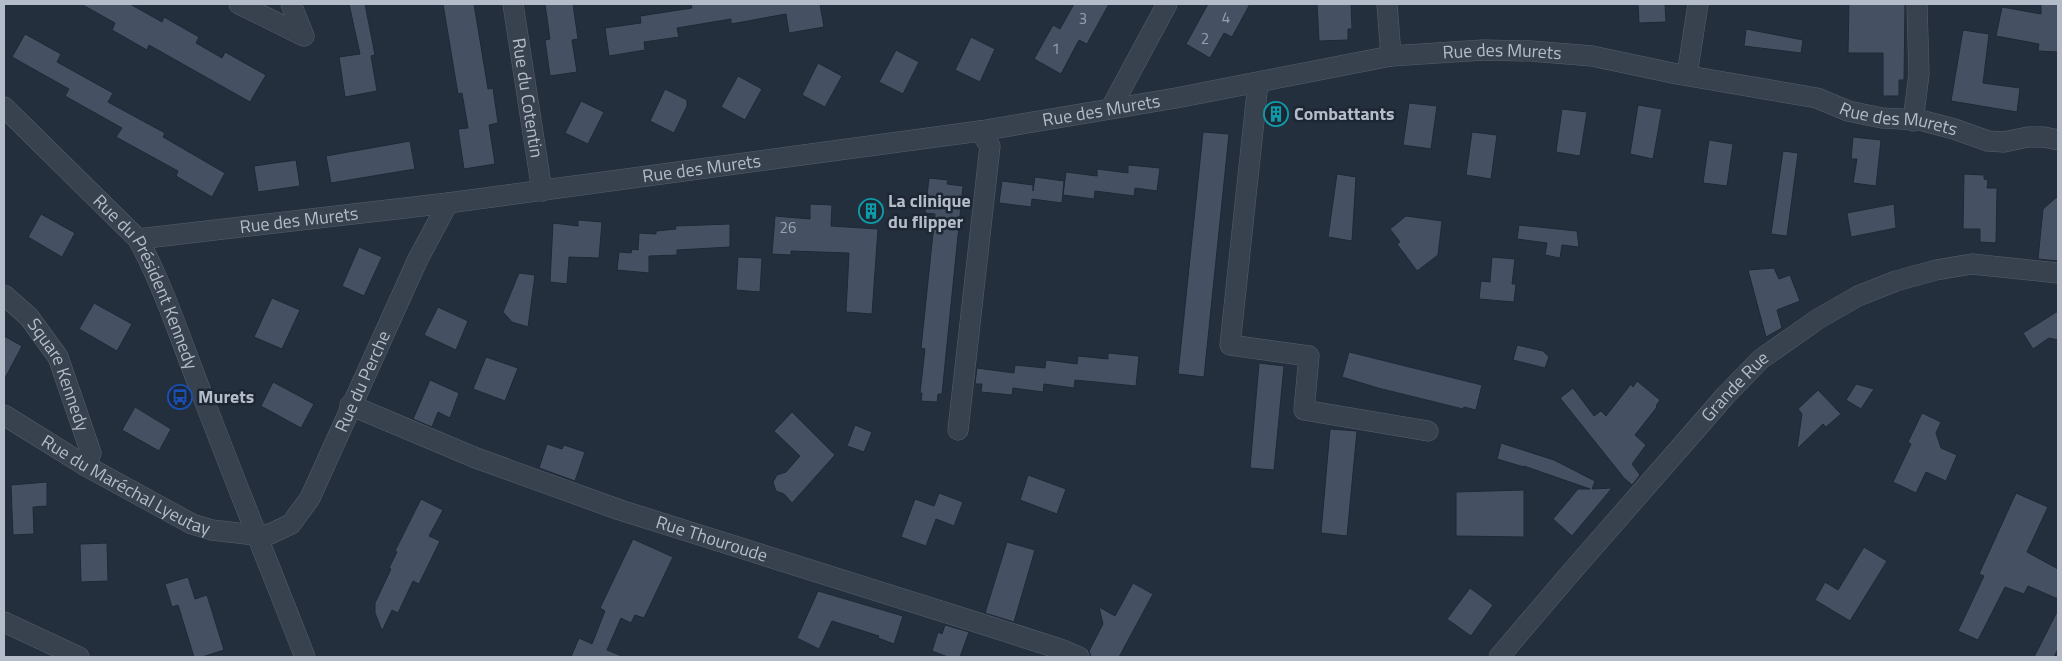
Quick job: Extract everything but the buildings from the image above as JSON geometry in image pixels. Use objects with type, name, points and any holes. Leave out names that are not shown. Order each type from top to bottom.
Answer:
[{"type":"street","points":[[239,4],[304,36],[291,4]]},
{"type":"street","name":"Rue du Cotentin","points":[[512,4],[542,191]]},
{"type":"street","points":[[1111,108],[1167,4]]},
{"type":"street","points":[[1388,4],[1391,56]]},
{"type":"street","points":[[1687,75],[1698,4]]},
{"type":"street","points":[[1913,121],[1919,74],[1917,4]]},
{"type":"street","name":"Rue des Murets","points":[[138,239],[542,191],[980,131],[1258,82],[1391,56],[1483,50],[1531,51],[1592,56],[1817,98],[1848,111],[1882,118],[1920,120],[1954,128],[1988,141],[2004,142],[2028,137],[2044,137],[2058,140]]},
{"type":"street","points":[[1258,82],[1230,346],[1309,356],[1304,410],[1428,432]]},
{"type":"street","name":"Rue du Président Kennedy","points":[[4,106],[138,239],[180,336],[255,535],[305,657]]},
{"type":"street","points":[[958,430],[990,146],[980,131]]},
{"type":"street","name":"Rue du Perche","points":[[255,535],[270,534],[291,524],[310,498],[350,405],[418,259],[448,203]]},
{"type":"street","name":"Grande Rue","points":[[1499,657],[1726,395],[1760,359],[1818,319],[1858,296],[1896,281],[1936,270],[1972,264],[2058,273]]},
{"type":"street","name":"Square Kennedy","points":[[4,295],[30,318],[58,357],[91,453],[86,466]]},
{"type":"street","name":"Rue Thouroude","points":[[350,405],[476,458],[620,510],[1000,629],[1079,657]]},
{"type":"street","name":"Rue du Maréchal Lyeutay","points":[[4,415],[86,466],[192,524],[212,530],[255,535]]},
{"type":"street","points":[[4,622],[79,657]]},
{"type":"place","name":"Combattants","points":[[1276,114]]},
{"type":"place","name":"La clinique du flipper","points":[[871,211]]},
{"type":"place","name":"Murets","points":[[180,397]]}]
